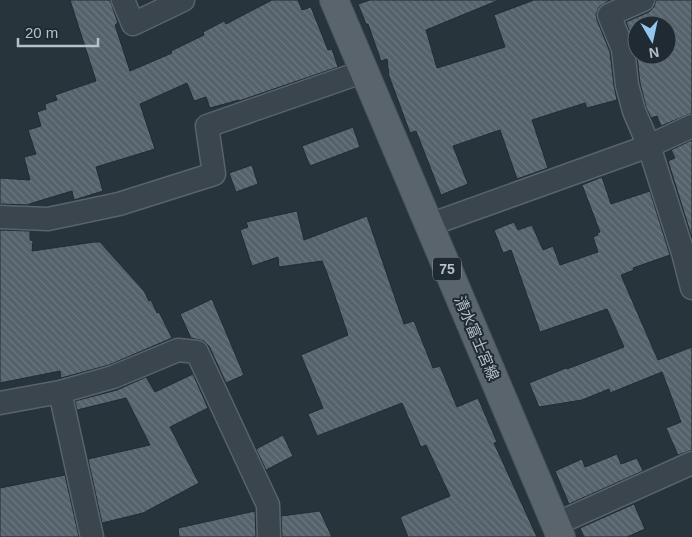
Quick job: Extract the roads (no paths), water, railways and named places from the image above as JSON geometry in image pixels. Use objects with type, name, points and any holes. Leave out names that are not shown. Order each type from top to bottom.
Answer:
[{"type":"main road","name":"清水富士宮線","points":[[334,0],[558,530]]},
{"type":"street","points":[[123,0],[133,24],[183,0]]},
{"type":"street","points":[[643,0],[609,15],[623,49],[627,84],[634,111],[649,146],[683,253],[692,288]]},
{"type":"street","points":[[0,217],[48,219],[119,204],[214,174],[207,126],[365,71]]},
{"type":"street","points":[[429,225],[649,146],[692,126]]},
{"type":"street","points":[[0,403],[60,392],[113,378],[178,350],[198,352],[268,505],[269,537]]},
{"type":"street","points":[[60,392],[92,537]]},
{"type":"street","points":[[558,530],[692,464]]}]
